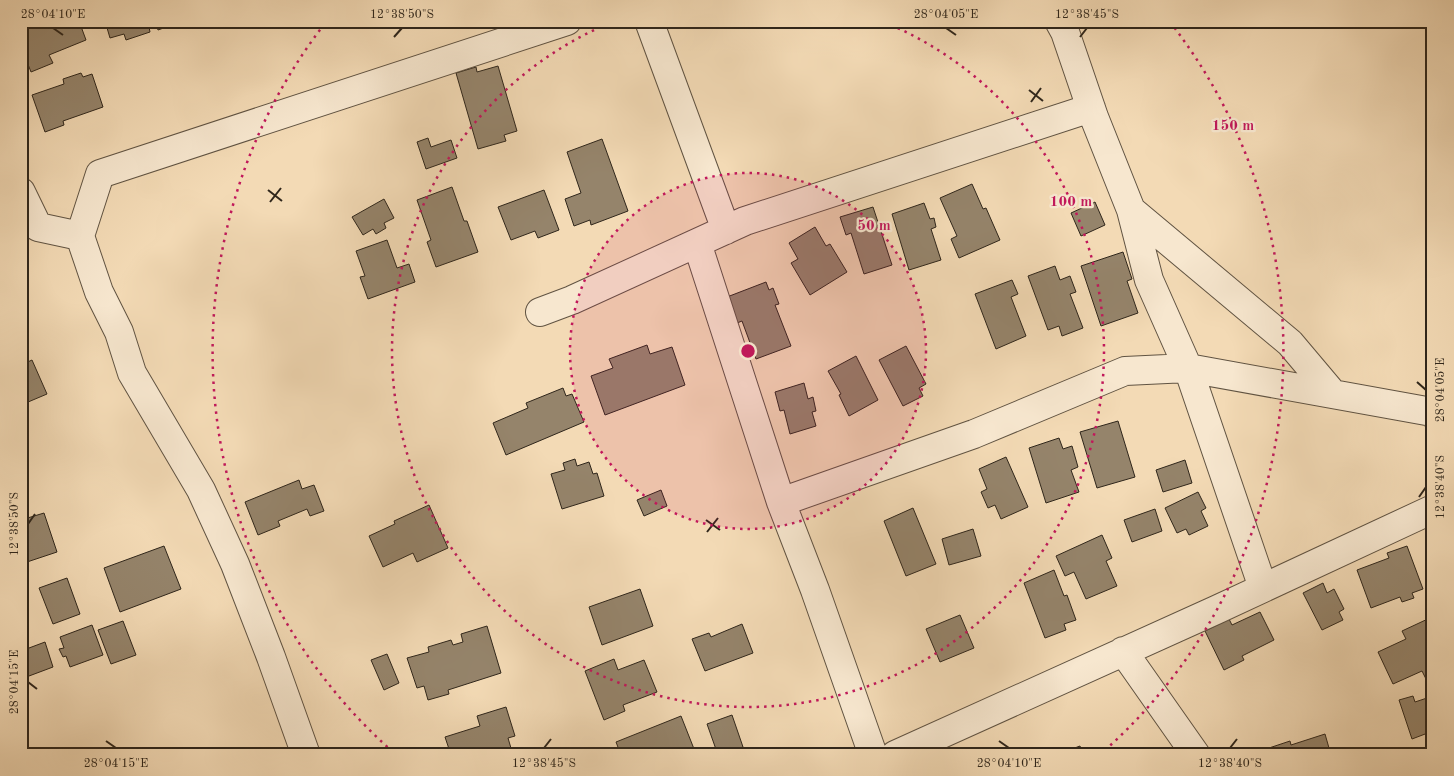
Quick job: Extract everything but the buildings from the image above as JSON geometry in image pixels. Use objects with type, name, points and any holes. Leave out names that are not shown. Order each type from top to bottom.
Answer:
[{"type":"street","points":[[306,755],[235,564],[201,490],[132,373],[119,332],[99,292],[80,236],[100,174],[567,21]]},
{"type":"street","points":[[649,21],[726,230]]},
{"type":"street","points":[[1059,21],[1065,32],[1091,108],[1132,210],[1149,280],[1188,368],[1263,588]]},
{"type":"street","points":[[540,312],[572,300],[745,221],[1091,108]]},
{"type":"street","points":[[21,192],[38,227],[80,236]]},
{"type":"street","points":[[1132,210],[1290,343],[1333,394]]},
{"type":"street","points":[[697,243],[781,502],[815,590],[873,755]]},
{"type":"street","points":[[781,502],[974,434],[1125,371],[1188,368],[1432,412]]},
{"type":"street","points":[[895,755],[1433,510]]},
{"type":"street","points":[[1123,651],[1196,755]]}]
